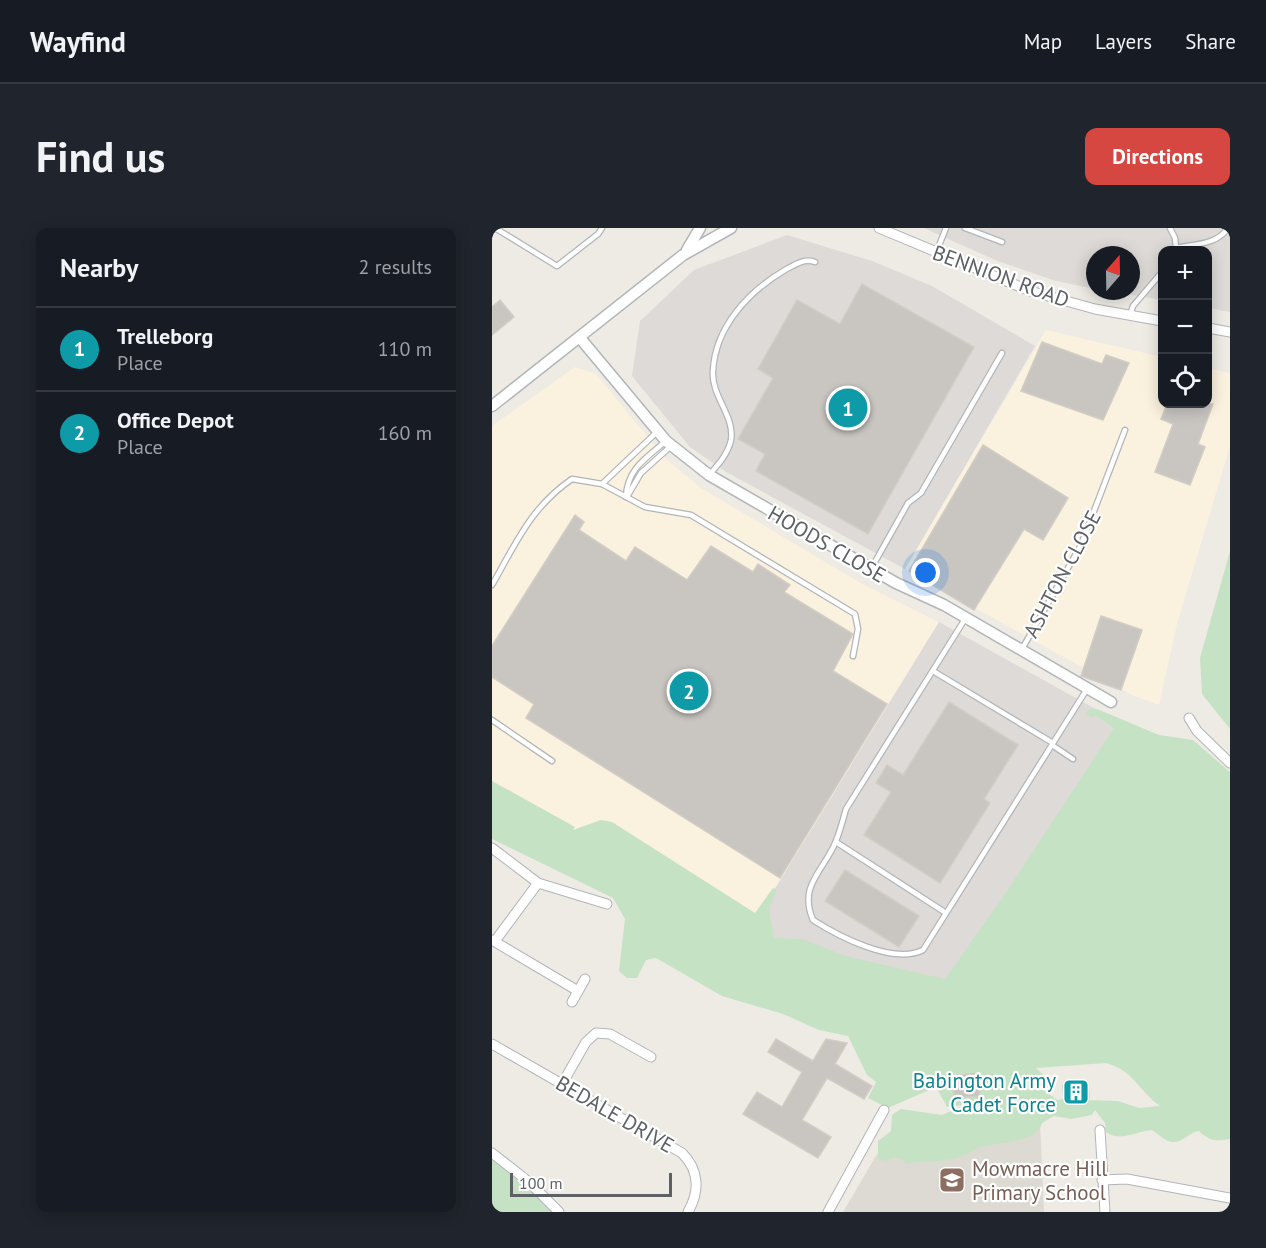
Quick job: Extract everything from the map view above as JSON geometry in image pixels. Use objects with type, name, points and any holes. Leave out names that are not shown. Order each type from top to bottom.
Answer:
[{"type":"street","points":[[683,255],[700,228]]},
{"type":"street","points":[[492,406],[683,255],[731,228]]},
{"type":"street","name":"BENNION ROAD","points":[[879,228],[1030,291],[1158,320]]},
{"type":"street","points":[[1212,329],[1230,332]]},
{"type":"street","name":"HOODS CLOSE","points":[[580,338],[669,443],[709,476],[871,569],[966,618],[1111,702]]},
{"type":"street","points":[[1189,718],[1197,731],[1230,763]]},
{"type":"street","points":[[492,848],[537,883],[607,904]]},
{"type":"street","points":[[537,883],[494,941],[578,991]]},
{"type":"street","points":[[572,1002],[585,979]]},
{"type":"street","points":[[562,1084],[586,1042],[596,1033],[610,1034],[651,1057]]},
{"type":"street","name":"BEDALE DRIVE","points":[[492,1044],[682,1153],[693,1168],[696,1178],[695,1197],[688,1212]]},
{"type":"street","points":[[828,1212],[884,1110]]},
{"type":"street","points":[[1100,1130],[1105,1212]]},
{"type":"street","points":[[492,1153],[529,1182],[559,1212]]},
{"type":"street","points":[[1102,1180],[1127,1179],[1230,1198]]},
{"type":"lane","points":[[495,228],[557,267],[598,234],[602,228]]},
{"type":"lane","points":[[936,253],[946,228]]},
{"type":"lane","points":[[965,228],[1002,242]]},
{"type":"lane","points":[[1170,228],[1175,246]]},
{"type":"lane","points":[[1190,246],[1214,241],[1223,236],[1228,228]]},
{"type":"lane","points":[[709,476],[725,455],[731,440],[731,428],[714,391],[712,374],[723,332],[740,307],[770,279],[804,261],[815,262]]},
{"type":"lane","points":[[1130,315],[1133,306],[1158,277]]},
{"type":"lane","points":[[871,569],[908,503],[921,493],[1002,352]]},
{"type":"lane","name":"ASHTON CLOSE","points":[[1022,650],[1081,545],[1125,430]]},
{"type":"lane","points":[[602,484],[658,431]]},
{"type":"lane","points":[[626,497],[641,473],[669,443]]},
{"type":"lane","points":[[626,497],[627,481],[637,467],[669,443]]},
{"type":"lane","points":[[492,585],[537,508],[553,492],[572,479],[602,484],[645,507],[691,515],[855,614],[858,629],[853,657]]},
{"type":"lane","points":[[966,618],[846,809],[836,842],[811,883],[807,896],[813,920],[844,939],[898,954],[914,954],[923,950],[1087,689]]},
{"type":"lane","points":[[933,671],[1073,759]]},
{"type":"lane","points":[[492,720],[552,761]]},
{"type":"lane","points":[[836,842],[946,913]]},
{"type":"shaded area","points":[[924,228],[1230,228],[1230,312],[1212,309],[1212,246],[1158,246],[1158,299],[1140,296],[1140,246],[1086,246],[1086,287],[1056,281],[995,260]]},
{"type":"shaded area","points":[[787,235],[872,261],[932,286],[1035,346],[905,569],[726,472],[690,447],[632,376],[640,321],[694,270]]},
{"type":"shaded area","points":[[1046,330],[1158,356],[1158,408],[1212,408],[1212,369],[1230,373],[1230,446],[1177,624],[1159,705],[1132,695],[905,569]]},
{"type":"shaded area","points":[[575,367],[596,374],[666,459],[701,488],[862,584],[939,622],[749,931],[492,805],[492,426]]},
{"type":"shaded area","points":[[939,622],[1119,722],[932,1015],[749,931]]},
{"type":"shaded area","name":"Mowmacre Hill Primary School","points":[[1040,1122],[1044,1212],[843,1212],[877,1154]]},
{"type":"green space","points":[[1230,551],[1230,729],[1202,694],[1200,658]]},
{"type":"green space","points":[[1097,709],[1159,735],[1193,740],[1230,772],[1230,1139],[1213,1140],[1199,1131],[1176,1142],[1166,1140],[1151,1130],[1128,1136],[1111,1135],[1106,1132],[1105,1123],[1095,1110],[1092,1115],[1071,1119],[1054,1116],[1042,1123],[1039,1130],[1032,1135],[980,1147],[955,1158],[907,1164],[897,1158],[887,1161],[878,1159],[878,1141],[891,1131],[892,1115],[901,1109],[942,1115],[960,1107],[968,1109],[972,1104],[947,1107],[936,1087],[888,1108],[868,1098],[876,1082],[867,1075],[848,1036],[819,1030],[783,1014],[722,996],[656,958],[646,960],[637,978],[627,978],[619,971],[625,919],[613,898],[492,839],[492,781],[575,827],[573,830],[601,820],[612,822],[755,913],[773,888],[777,890],[769,908],[774,938],[803,939],[845,956],[945,979],[1003,897],[1114,728],[1095,715],[1093,718],[1086,714],[1088,710]],"holes":[[[1106,1063],[1115,1066],[1129,1076],[1160,1106],[1139,1108],[1118,1101],[1086,1100],[1076,1097],[1057,1100],[1044,1090],[1038,1090],[1048,1079],[1036,1068]]]},
{"type":"green space","points":[[492,1157],[520,1179],[553,1212],[492,1212]]},
{"type":"building","points":[[862,284],[974,347],[868,534],[756,471],[765,454],[738,439],[773,378],[758,369],[797,300],[840,324]]},
{"type":"building","points":[[500,300],[514,317],[492,335],[492,307]]},
{"type":"building","points":[[1042,342],[1102,364],[1106,355],[1129,363],[1103,420],[1021,391]]},
{"type":"building","points":[[1165,408],[1212,408],[1198,444],[1205,447],[1190,485],[1155,472],[1173,424],[1161,419]]},
{"type":"building","points":[[983,445],[1068,498],[1043,540],[1024,529],[974,610],[909,571]]},
{"type":"building","points":[[575,515],[584,522],[579,530],[626,561],[635,547],[687,580],[711,546],[753,572],[758,564],[790,585],[784,592],[853,634],[833,671],[887,704],[780,878],[526,718],[534,704],[492,677],[492,646]]},
{"type":"building","points":[[1101,616],[1142,630],[1121,690],[1081,676]]},
{"type":"building","points":[[949,702],[1018,745],[984,799],[990,803],[940,883],[864,835],[891,792],[876,783],[887,765],[903,775]]},
{"type":"building","points":[[845,870],[919,916],[899,947],[825,901]]},
{"type":"building","points":[[776,1039],[813,1061],[826,1039],[847,1043],[835,1064],[872,1086],[864,1099],[827,1078],[802,1120],[831,1137],[818,1158],[743,1114],[757,1092],[782,1107],[802,1072],[768,1052]]},
{"type":"building","points":[[978,1073],[980,1096],[954,1098],[952,1076]]},
{"type":"building","name":"Babington Army Cadet Force","points":[[1088,1084],[1089,1097],[1064,1099],[1063,1086]]},
{"type":"place","name":"Trelleborg","points":[[848,408]]},
{"type":"place","name":"Office Depot","points":[[689,691]]},
{"type":"place","name":"Babington Army Cadet Force","points":[[1076,1092]]},
{"type":"place","name":"Mowmacre Hill Primary School","points":[[952,1180]]}]
